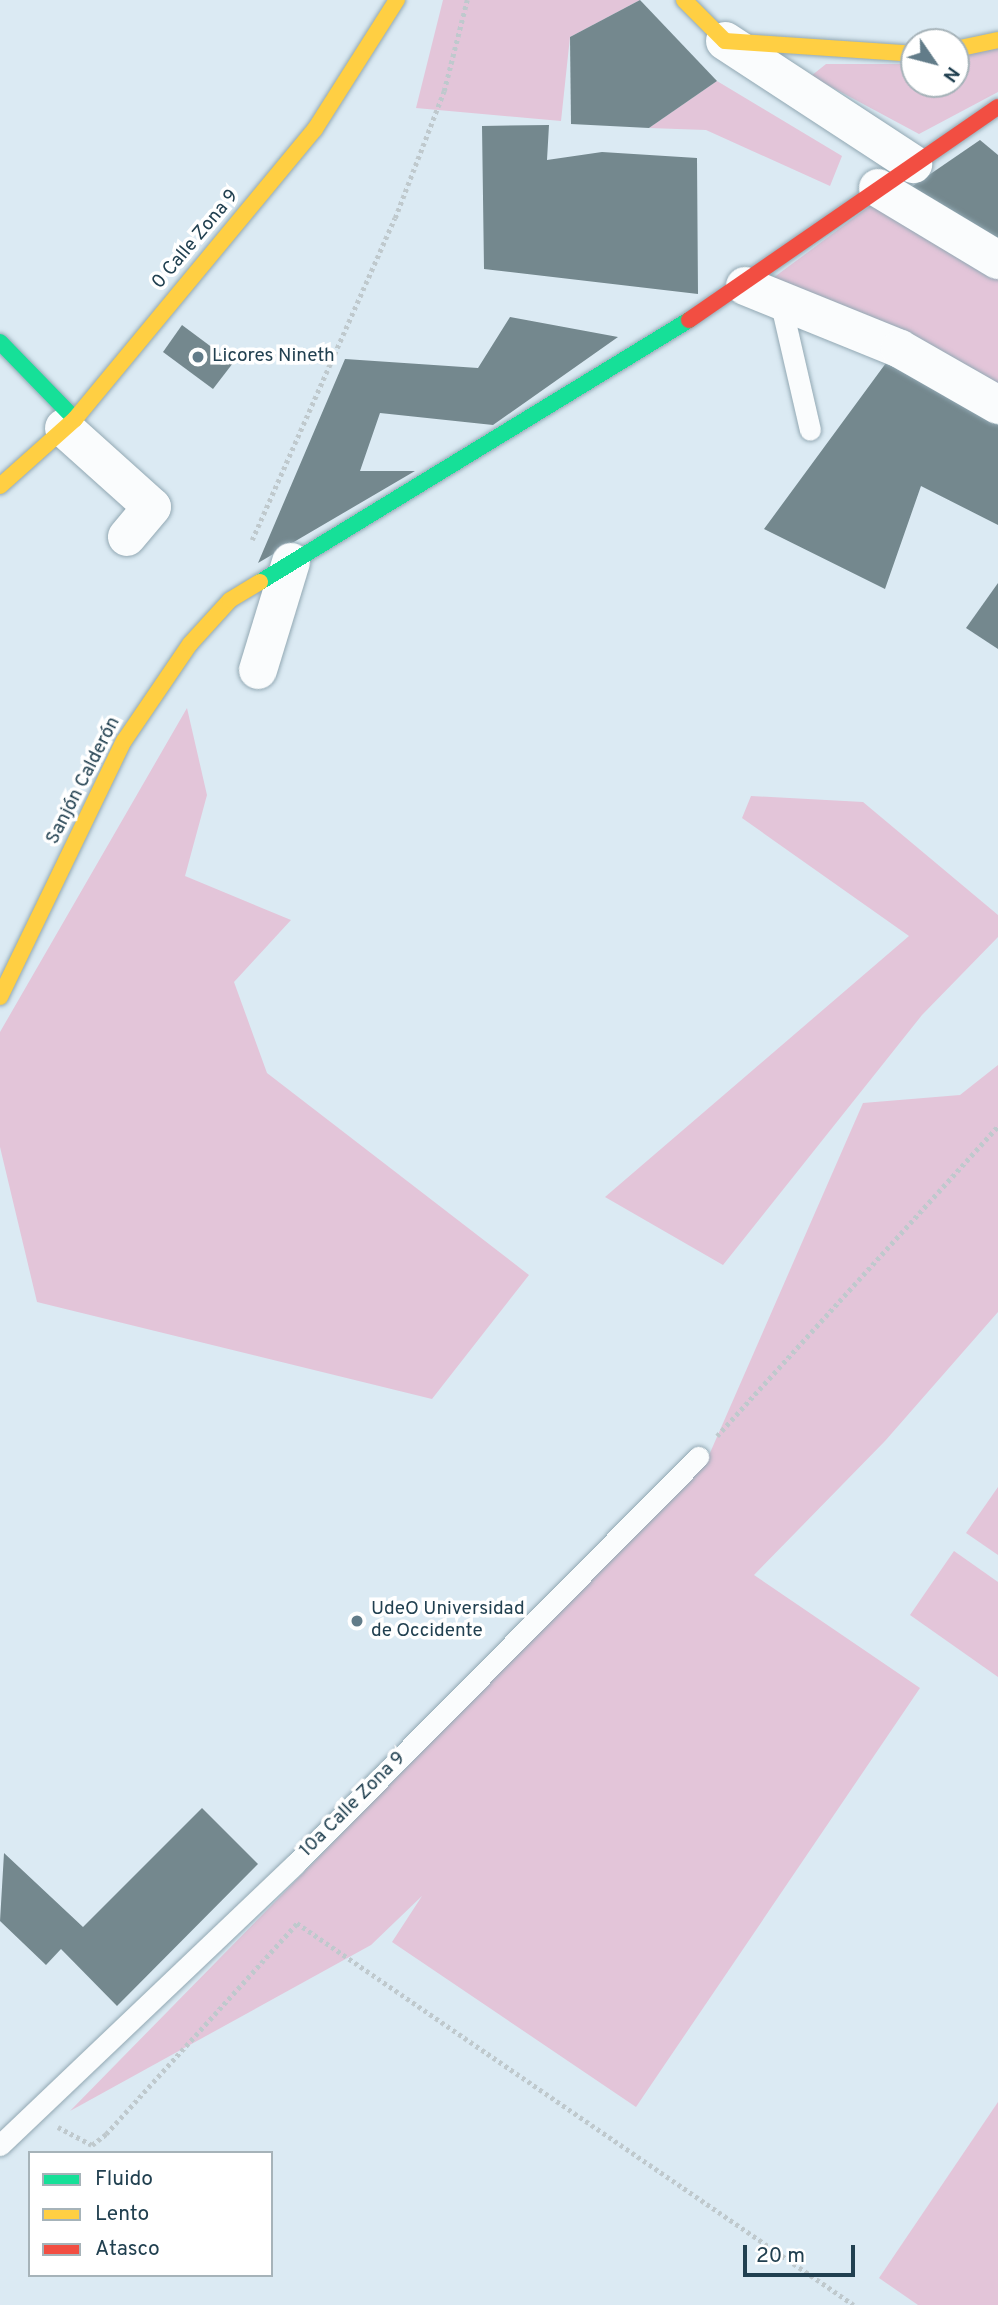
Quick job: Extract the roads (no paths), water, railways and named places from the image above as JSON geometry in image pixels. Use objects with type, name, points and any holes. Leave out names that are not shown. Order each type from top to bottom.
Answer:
[{"type":"street","name":"0 Calle Zona 9","points":[[0,486],[70,423],[315,129],[397,0]]},
{"type":"street","points":[[684,0],[725,41],[913,164]]},
{"type":"street","points":[[970,46],[998,40]]},
{"type":"street","points":[[725,41],[900,53]]},
{"type":"street","name":"Sanjón Calderón","points":[[0,997],[124,741],[190,644],[230,600],[745,286],[878,188],[998,107]]},
{"type":"street","points":[[878,188],[998,260]]},
{"type":"street","points":[[745,286],[900,349],[998,405]]},
{"type":"street","points":[[0,342],[70,423],[152,507],[127,537]]},
{"type":"street","points":[[258,670],[291,562]]},
{"type":"lane","points":[[780,300],[810,430]]},
{"type":"lane","name":"10a Calle Zona 9","points":[[0,2144],[295,1864],[698,1457]]},
{"type":"place","name":"Licores Nineth","points":[[198,357]]},
{"type":"place","name":"UdeO Universidad de Occidente","points":[[357,1621]]}]
